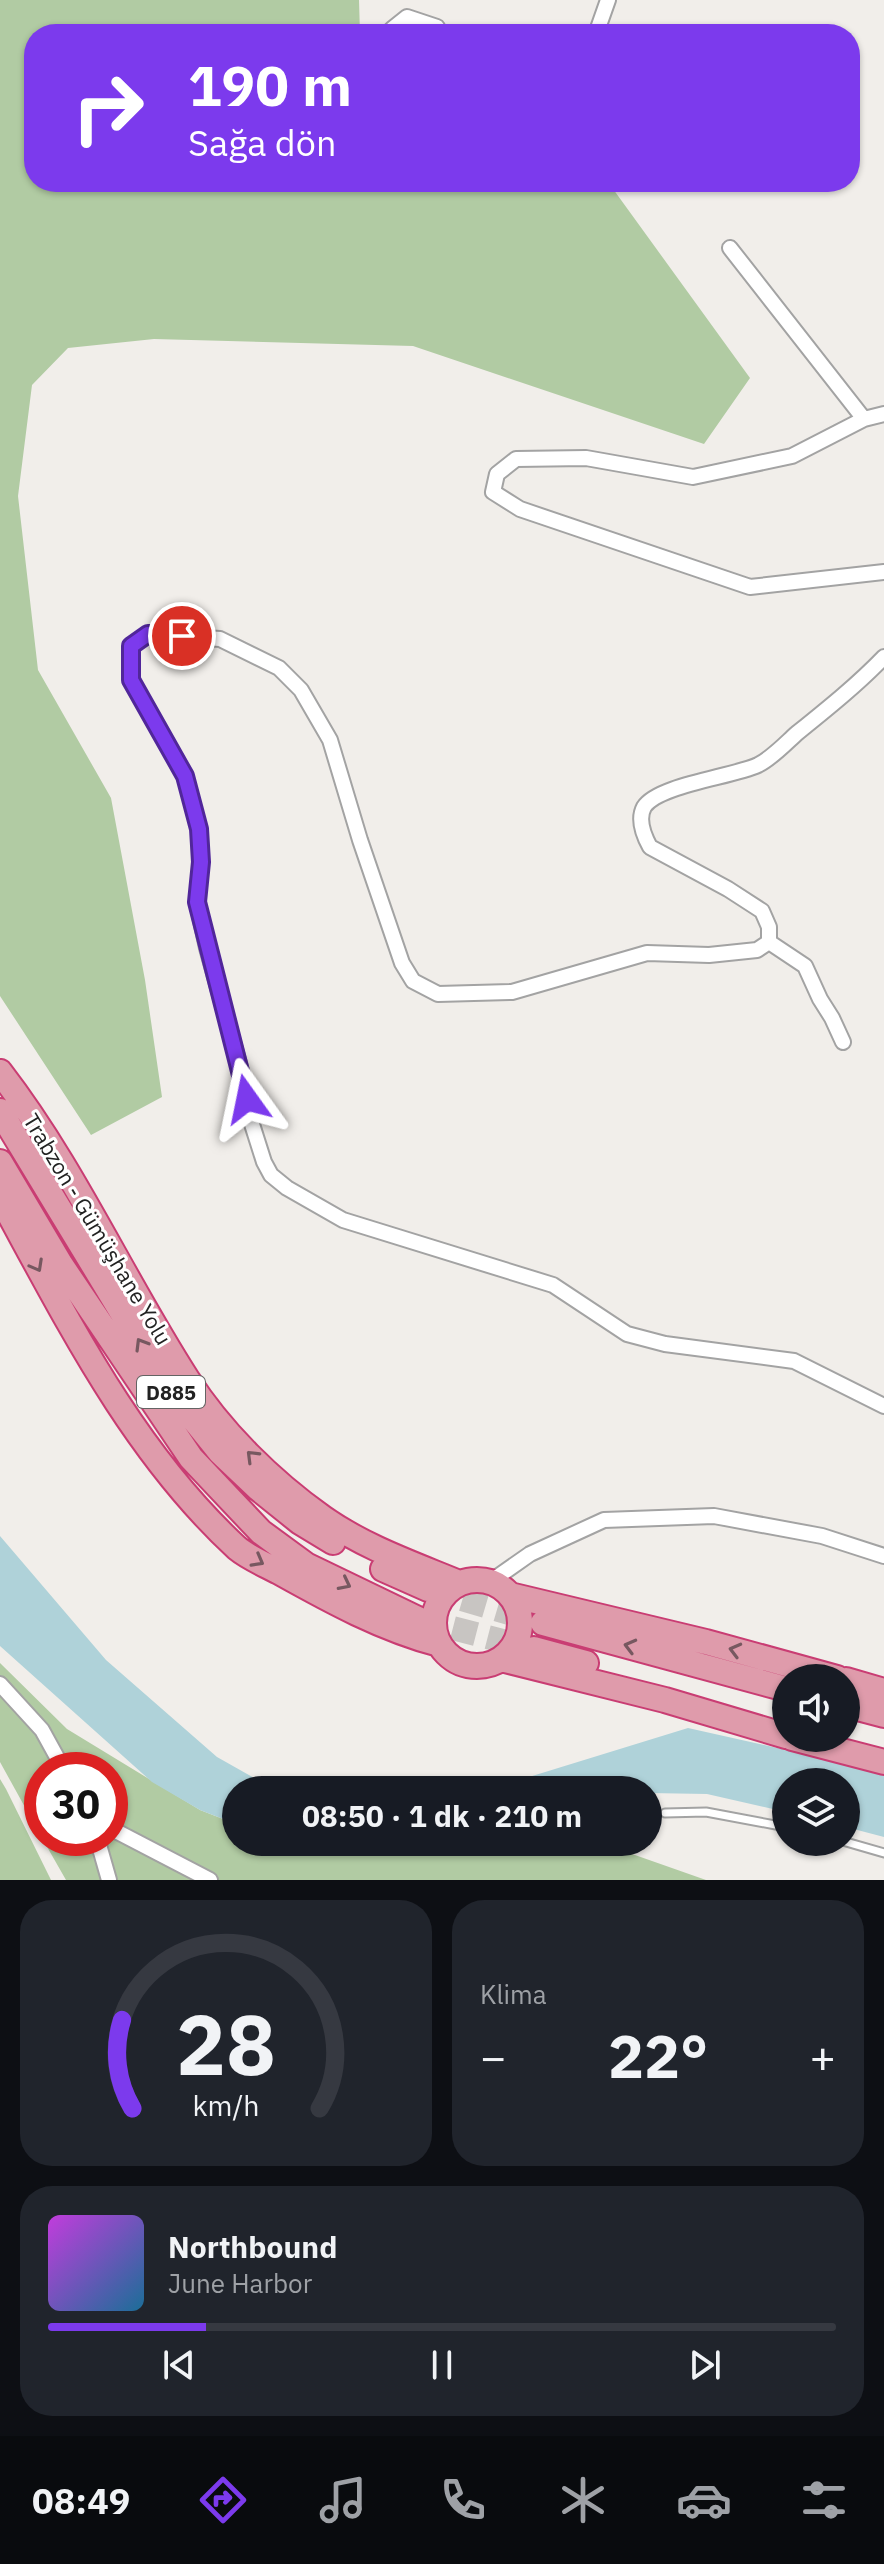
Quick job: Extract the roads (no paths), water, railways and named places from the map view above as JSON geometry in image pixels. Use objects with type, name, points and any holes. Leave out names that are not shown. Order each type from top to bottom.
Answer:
[{"type":"highway","name":"Trabzon - Gümüşhane Yolu","points":[[0,1072],[53,1145],[188,1381],[233,1437],[282,1486],[324,1519],[369,1546],[459,1583],[480,1580],[500,1588],[786,1664]]},
{"type":"highway","name":"Trabzon - Gümüşhane Yolu","points":[[0,1111],[166,1385],[220,1452],[300,1522],[357,1557],[428,1589]]},
{"type":"highway","name":"Trabzon - Gümüşhane Yolu","points":[[0,1162],[61,1265],[191,1458],[261,1532],[306,1565],[418,1619]]},
{"type":"highway","points":[[0,1197],[122,1413],[176,1483],[239,1550],[351,1611],[412,1637],[439,1644]]},
{"type":"highway","points":[[459,1583],[449,1590],[436,1609],[434,1621],[439,1644],[447,1654],[467,1665],[491,1664],[501,1659],[510,1651],[520,1629],[517,1605],[500,1588]]},
{"type":"highway","points":[[543,1623],[772,1685]]},
{"type":"highway","points":[[534,1649],[772,1715]]},
{"type":"highway","points":[[501,1659],[665,1700],[772,1732]]},
{"type":"highway","points":[[860,1684],[884,1691]]},
{"type":"highway","points":[[860,1709],[884,1715]]},
{"type":"highway","points":[[860,1740],[884,1746]]},
{"type":"highway","points":[[846,1752],[884,1762]]},
{"type":"street","points":[[600,24],[608,0]]},
{"type":"street","points":[[398,24],[407,17],[428,24]]},
{"type":"street","points":[[730,248],[864,419]]},
{"type":"street","points":[[884,414],[864,419],[792,456],[693,477],[586,458],[516,459],[497,474],[493,492],[520,509],[750,587],[884,572]]},
{"type":"street","points":[[769,942],[757,950],[725,953],[647,953],[512,992],[438,994],[413,981],[402,963],[330,740],[301,690],[279,668],[220,639],[148,634],[131,646],[131,680],[185,776],[199,829],[201,862],[197,902],[243,1078],[251,1121],[271,1175],[287,1188],[343,1220],[553,1285],[627,1334],[665,1344],[794,1361],[884,1406]]},
{"type":"street","points":[[769,942],[769,927],[762,911],[650,847],[641,817],[645,804],[671,789],[761,764],[884,657]]},
{"type":"street","points":[[769,942],[805,966],[843,1042]]},
{"type":"street","points":[[500,1588],[530,1554],[604,1520],[714,1516],[822,1536],[884,1556]]},
{"type":"street","points":[[0,1684],[42,1730],[54,1752]]},
{"type":"street","points":[[128,1837],[210,1880]]},
{"type":"street","points":[[102,1856],[109,1880]]},
{"type":"lane","points":[[665,1813],[706,1812],[772,1824]]},
{"type":"lane","points":[[860,1846],[884,1853]]},
{"type":"water","points":[[0,1536],[106,1660],[217,1757],[251,1776],[222,1776],[222,1819],[200,1810],[152,1782],[128,1761],[128,1752],[118,1752],[0,1646]]},
{"type":"water","points":[[688,1728],[772,1747],[772,1752],[795,1752],[884,1772],[884,1837],[860,1831],[860,1768],[772,1768],[772,1809],[707,1794],[662,1793],[662,1776],[532,1776]]},
{"type":"tunnel","points":[[428,1589],[543,1623]]},
{"type":"tunnel","points":[[418,1619],[534,1649]]}]
